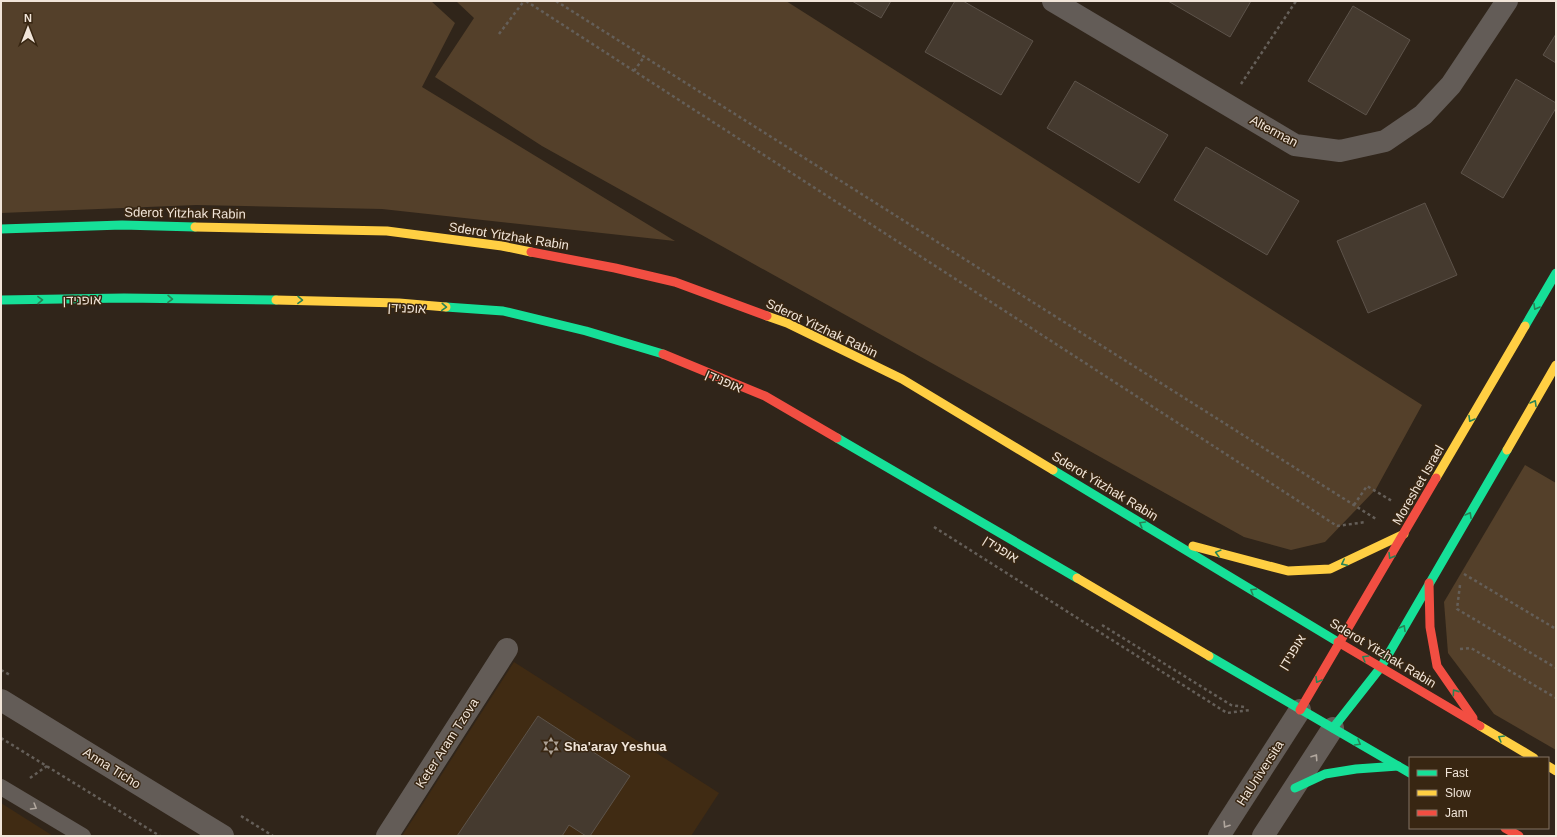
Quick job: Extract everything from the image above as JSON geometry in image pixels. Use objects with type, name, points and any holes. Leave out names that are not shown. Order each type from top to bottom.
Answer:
[{"type":"main road","name":"Sderot Yitzhak Rabin","points":[[1,229],[122,225],[387,231],[502,246],[615,268],[675,282],[787,323],[902,379],[1532,757]]},
{"type":"main road","name":"Moreshet Israel","points":[[1300,710],[1556,273]]},
{"type":"main road","points":[[1,300],[124,298],[305,300],[399,303],[503,311],[586,331],[667,355],[765,396],[1409,772]]},
{"type":"main road","points":[[1333,728],[1380,667],[1556,365]]},
{"type":"main road","points":[[1169,540],[1288,571],[1330,570],[1404,534]]},
{"type":"main road","points":[[1429,583],[1430,627],[1438,666],[1478,724]]},
{"type":"main road","points":[[1294,788],[1325,774],[1356,769],[1398,766]]},
{"type":"main road","points":[[1507,829],[1519,836]]},
{"type":"street","name":"Alterman","points":[[1053,1],[1295,145],[1340,151],[1385,141],[1423,115],[1451,85],[1507,1]]},
{"type":"street","name":"Keter Aram Tzova","points":[[387,836],[507,649]]},
{"type":"street","name":"Anna Ticho","points":[[1,700],[223,836]]},
{"type":"street","name":"HaUniversita","points":[[1219,836],[1300,710]]},
{"type":"street","points":[[1263,836],[1333,728]]},
{"type":"lane","points":[[1,787],[83,836]]},
{"type":"path","points":[[500,34],[525,1],[1336,526],[1378,521],[556,1]]},
{"type":"path","points":[[1228,105],[1296,1]]},
{"type":"path","points":[[633,71],[644,57]]},
{"type":"path","points":[[1354,505],[1367,486],[1415,515]]},
{"type":"path","points":[[928,522],[1227,713],[1258,709],[1276,695]]},
{"type":"path","points":[[1556,629],[1461,573],[1457,609],[1556,668]]},
{"type":"path","points":[[1099,623],[1231,704],[1258,709]]},
{"type":"path","points":[[1,738],[160,836]]},
{"type":"shaded area","points":[[1,1],[431,1],[455,23],[422,87],[675,241],[382,209],[196,205],[1,213]]},
{"type":"shaded area","points":[[456,1],[786,1],[1422,405],[1376,489],[1325,542],[1291,550],[1244,537],[542,146],[435,77],[474,18]]},
{"type":"shaded area","points":[[1525,465],[1556,483],[1556,750],[1494,714],[1448,653],[1444,602]]},
{"type":"shaded area","points":[[514,662],[719,793],[691,836],[402,836]]},
{"type":"shaded area","points":[[1,803],[53,836],[1,836]]},
{"type":"building","points":[[852,1],[891,1],[881,18]]},
{"type":"building","points":[[955,1],[963,1],[1033,41],[1001,95],[925,52]]},
{"type":"building","points":[[1168,1],[1251,1],[1230,37]]},
{"type":"building","points":[[1353,6],[1410,40],[1366,115],[1308,81]]},
{"type":"building","points":[[1556,34],[1556,63],[1543,55]]},
{"type":"building","points":[[1516,79],[1556,103],[1556,108],[1503,198],[1461,173]]},
{"type":"building","points":[[1075,81],[1168,135],[1139,183],[1047,128]]},
{"type":"building","points":[[1206,147],[1299,201],[1267,255],[1174,200]]},
{"type":"building","points":[[1425,203],[1457,275],[1368,313],[1337,241]]},
{"type":"building","name":"Sha'aray Yeshua","points":[[538,716],[630,776],[590,836],[586,836],[569,825],[562,836],[457,836]]},
{"type":"traffic: fast","points":[[1,229],[122,225],[195,227]]},
{"type":"traffic: fast","points":[[1525,326],[1556,273]]},
{"type":"traffic: fast","points":[[1,300],[124,298],[276,300]]},
{"type":"traffic: fast","points":[[446,307],[503,311],[586,331],[663,354]]},
{"type":"traffic: fast","points":[[837,438],[1077,578]]},
{"type":"traffic: fast","points":[[1333,728],[1381,667],[1507,450]]},
{"type":"traffic: fast","points":[[1053,470],[1338,642]]},
{"type":"traffic: fast","points":[[1209,656],[1409,772]]},
{"type":"traffic: fast","points":[[1295,788],[1325,774],[1356,769],[1398,766]]},
{"type":"traffic: slow","points":[[195,227],[387,231],[502,246],[531,252]]},
{"type":"traffic: slow","points":[[276,300],[399,303],[446,307]]},
{"type":"traffic: slow","points":[[767,316],[787,323],[902,379],[1053,470]]},
{"type":"traffic: slow","points":[[1436,478],[1525,326]]},
{"type":"traffic: slow","points":[[1507,450],[1556,365]]},
{"type":"traffic: slow","points":[[1193,546],[1288,571],[1330,569],[1404,534]]},
{"type":"traffic: slow","points":[[1077,578],[1209,656]]},
{"type":"traffic: slow","points":[[1480,726],[1532,757]]},
{"type":"traffic: slow","points":[[1549,767],[1556,771]]},
{"type":"traffic: jam","points":[[531,252],[615,268],[675,282],[767,316]]},
{"type":"traffic: jam","points":[[663,354],[765,396],[837,438]]},
{"type":"traffic: jam","points":[[1300,710],[1436,478]]},
{"type":"traffic: jam","points":[[1429,583],[1430,627],[1437,666],[1473,718]]},
{"type":"traffic: jam","points":[[1338,642],[1480,726]]},
{"type":"traffic: jam","points":[[1507,829],[1519,836]]},
{"type":"place","name":"Sha'aray Yeshua","points":[[551,746]]}]
